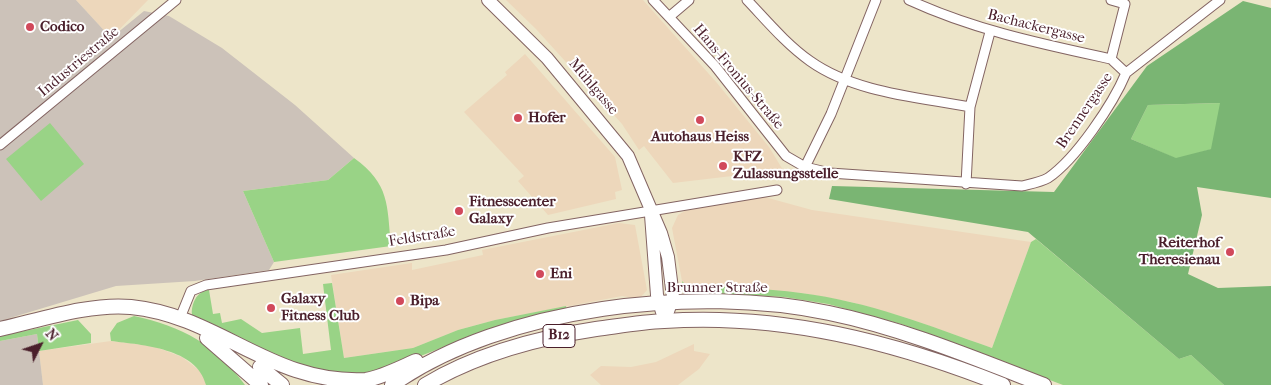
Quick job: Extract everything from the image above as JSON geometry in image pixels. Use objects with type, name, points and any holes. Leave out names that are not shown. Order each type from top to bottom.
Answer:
[{"type":"main road","name":"Brunner Straße","points":[[392,385],[433,360],[482,339],[542,321],[586,312],[665,303],[733,302],[778,305],[828,313],[869,323],[949,349],[1044,385]]},
{"type":"main road","points":[[0,329],[103,308],[130,307],[180,318],[219,341],[276,369],[316,381],[367,380],[422,358],[433,360]]},
{"type":"main road","name":"B12","points":[[425,385],[474,360],[540,340],[665,320],[766,323],[852,336],[907,351],[1003,385]]},
{"type":"main road","points":[[219,341],[245,375],[250,385]]},
{"type":"main road","points":[[219,341],[261,385]]},
{"type":"main road","points":[[219,341],[282,385]]},
{"type":"street","name":"Mühlgasse","points":[[488,0],[547,58],[628,156],[651,210],[650,235],[665,303],[665,320]]},
{"type":"street","name":"Hans-Fronius-Straße","points":[[653,0],[716,66],[786,156],[805,167]]},
{"type":"street","points":[[669,17],[689,0]]},
{"type":"street","points":[[747,0],[784,39],[811,62],[844,80],[882,90],[970,107]]},
{"type":"street","points":[[805,167],[831,114],[876,0]]},
{"type":"street","name":"Bachackergasse","points":[[909,0],[939,14],[990,32],[1112,59]]},
{"type":"street","points":[[1111,0],[1125,4],[1112,59],[1126,73]]},
{"type":"street","name":"Brennergasse","points":[[805,167],[830,173],[966,184],[1022,186],[1046,179],[1068,162],[1120,89],[1126,73],[1220,0]]},
{"type":"street","name":"Industriestraße","points":[[0,146],[175,1]]},
{"type":"street","points":[[966,184],[970,107],[990,32]]},
{"type":"street","name":"Feldstraße","points":[[180,318],[191,292],[206,285],[446,250],[548,228],[777,190]]},
{"type":"shaded area","points":[[0,0],[76,0],[111,38],[144,11],[169,16],[222,48],[295,105],[354,158],[328,180],[243,191],[274,262],[269,270],[195,281],[116,286],[0,321]]},
{"type":"shaded area","points":[[76,0],[148,0],[111,38]]},
{"type":"shaded area","points":[[506,0],[643,0],[717,83],[769,147],[783,170],[673,183],[644,146],[639,150],[622,124],[536,29]]},
{"type":"shaded area","points":[[525,54],[615,157],[622,190],[615,192],[616,199],[548,215],[518,181],[524,176],[464,112],[507,75],[505,72]]},
{"type":"shaded area","points":[[761,196],[812,210],[1031,242],[992,348],[907,318],[851,302],[802,293],[687,286],[682,281],[672,228],[678,215],[685,211]]},
{"type":"shaded area","points":[[619,223],[635,225],[647,290],[639,299],[622,296],[495,320],[458,330],[413,348],[344,358],[331,275],[412,263],[412,270],[483,255],[482,250]]},
{"type":"shaded area","points":[[37,334],[43,385],[0,385],[0,341]]},
{"type":"shaded area","points":[[111,341],[153,346],[182,357],[204,374],[206,385],[43,385],[39,351]]},
{"type":"shaded area","points":[[694,344],[694,351],[710,354],[699,369],[678,385],[601,385],[590,375],[601,366],[631,367],[656,362]]},
{"type":"green space","points":[[1243,1],[1271,8],[1271,198],[1197,187],[1202,215],[1188,274],[1218,288],[1271,286],[1271,385],[1224,385],[1191,355],[1179,359],[1028,232],[829,199],[832,186],[1054,192],[1147,66]],"holes":[[[1220,103],[1211,149],[1176,158],[1131,139],[1148,105]]]},
{"type":"green space","points":[[1221,103],[1212,149],[1177,159],[1131,139],[1148,105]]},
{"type":"green space","points":[[50,123],[84,164],[41,201],[6,159]]},
{"type":"green space","points":[[354,158],[366,168],[380,186],[387,207],[391,246],[274,262],[243,191],[328,180]]},
{"type":"green space","points":[[1036,239],[1179,359],[1191,355],[1224,385],[1063,385],[901,324],[828,304],[784,297],[695,292],[683,288],[682,281],[687,286],[787,291],[850,302],[898,315],[992,348],[1031,242]]},
{"type":"green space","points":[[332,283],[344,358],[413,348],[458,330],[495,320],[566,306],[567,311],[466,338],[393,367],[354,376],[306,373],[265,357],[222,329],[192,315],[195,299],[204,291],[209,290],[213,314],[220,313],[222,323],[241,319],[262,333],[300,328],[303,354],[331,350],[323,284]]},
{"type":"green space","points":[[134,316],[168,325],[197,339],[222,359],[245,385],[206,385],[201,373],[192,363],[180,356],[152,347],[111,341],[110,333],[117,323]]},
{"type":"green space","points":[[78,320],[91,334],[91,343],[39,351],[37,334],[0,341],[0,336]]},
{"type":"place","name":"Codico","points":[[30,27]]},
{"type":"place","name":"Hofer","points":[[518,118]]},
{"type":"place","name":"Autohaus Heiss","points":[[700,120]]},
{"type":"place","name":"KFZ Zulassungsstelle","points":[[723,166]]},
{"type":"place","name":"Fitnesscenter Galaxy","points":[[459,211]]},
{"type":"place","name":"Reiterhof Theresienau","points":[[1230,252]]},
{"type":"place","name":"Eni","points":[[540,274]]},
{"type":"place","name":"Bipa","points":[[400,301]]},
{"type":"place","name":"Galaxy Fitness Club","points":[[271,308]]}]
